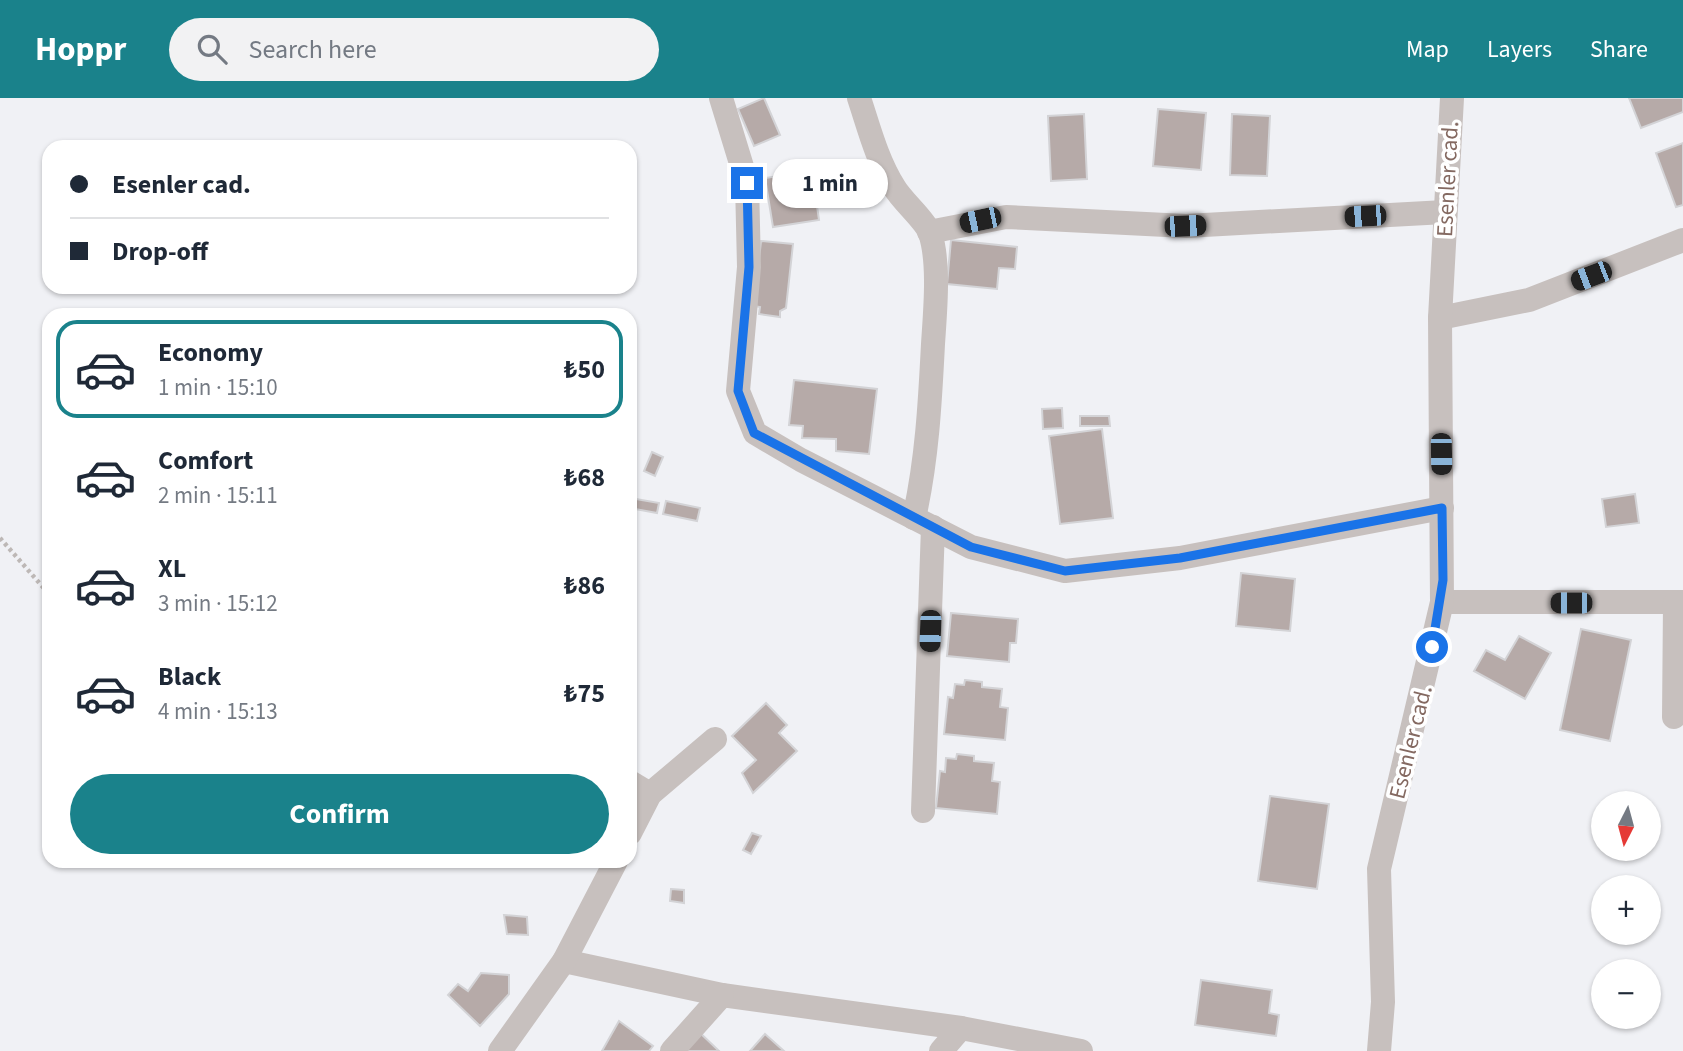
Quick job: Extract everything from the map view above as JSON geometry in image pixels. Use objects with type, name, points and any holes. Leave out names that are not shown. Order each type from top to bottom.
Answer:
[{"type":"street","points":[[721,98],[747,183],[749,267],[738,391],[754,433],[971,547],[1065,571],[1180,558],[1442,508]]},
{"type":"street","points":[[859,98],[887,175],[908,208],[929,232],[936,307],[924,523],[923,811]]},
{"type":"street","name":"Esenler cad.","points":[[1379,1051],[1383,1002],[1379,869],[1442,602],[1440,318],[1452,98]]},
{"type":"street","points":[[929,232],[1006,217],[1185,226],[1446,212]]},
{"type":"street","points":[[1440,318],[1529,300],[1683,240]]},
{"type":"street","points":[[1442,602],[1679,603],[1674,717]]},
{"type":"street","points":[[640,788],[715,738]]},
{"type":"street","points":[[500,1051],[564,961],[612,868]]},
{"type":"street","points":[[564,961],[722,995],[961,1028],[1081,1051]]},
{"type":"street","points":[[672,1051],[722,995]]},
{"type":"street","points":[[941,1051],[961,1028]]},
{"type":"path","points":[[0,538],[42,586]]},
{"type":"building","points":[[764,98],[780,135],[754,146],[738,109]]},
{"type":"building","points":[[1629,98],[1683,98],[1683,112],[1641,128]]},
{"type":"building","points":[[1158,109],[1206,113],[1201,170],[1153,166]]},
{"type":"building","points":[[1084,114],[1087,179],[1051,181],[1048,116]]},
{"type":"building","points":[[1232,114],[1270,116],[1267,176],[1230,175]]},
{"type":"building","points":[[1683,143],[1683,205],[1676,207],[1656,153]]},
{"type":"building","points":[[812,171],[819,220],[773,227],[765,178]]},
{"type":"building","points":[[951,240],[1017,247],[1015,269],[999,268],[997,289],[947,284]]},
{"type":"building","points":[[761,241],[793,244],[786,308],[780,311],[780,317],[759,314],[760,307],[754,306]]},
{"type":"building","points":[[794,380],[877,389],[869,454],[836,451],[836,439],[802,438],[803,426],[789,425]]},
{"type":"building","points":[[1062,408],[1063,428],[1043,429],[1042,409]]},
{"type":"building","points":[[1080,416],[1109,416],[1110,426],[1080,426]]},
{"type":"building","points":[[1102,429],[1113,518],[1060,524],[1049,436]]},
{"type":"building","points":[[652,452],[663,457],[655,476],[644,471]]},
{"type":"building","points":[[1635,494],[1639,523],[1606,527],[1602,499]]},
{"type":"building","points":[[637,499],[659,503],[657,513],[637,509]]},
{"type":"building","points":[[666,501],[700,508],[697,521],[663,514]]},
{"type":"building","points":[[1241,573],[1295,579],[1290,631],[1236,626]]},
{"type":"building","points":[[951,613],[1018,619],[1016,643],[1010,643],[1009,662],[947,656]]},
{"type":"building","points":[[1581,629],[1631,640],[1610,741],[1560,730]]},
{"type":"building","points":[[1519,636],[1551,653],[1525,699],[1474,671],[1486,650],[1505,660]]},
{"type":"building","points":[[965,680],[982,682],[982,687],[1002,689],[1000,707],[1008,708],[1005,740],[944,734],[948,697],[953,698],[955,684],[964,685]]},
{"type":"building","points":[[766,703],[787,725],[779,733],[797,751],[753,793],[742,773],[756,760],[732,736]]},
{"type":"building","points":[[957,754],[974,756],[974,761],[994,763],[992,781],[1000,782],[997,814],[936,808],[940,771],[945,772],[946,758],[956,759]]},
{"type":"building","points":[[1270,796],[1329,804],[1317,889],[1258,881]]},
{"type":"building","points":[[752,833],[761,836],[751,854],[743,850]]},
{"type":"building","points":[[671,889],[684,890],[684,903],[670,901]]},
{"type":"building","points":[[504,915],[527,917],[528,935],[507,934]]},
{"type":"building","points":[[481,973],[509,975],[509,994],[480,1026],[448,995],[458,984],[468,991]]},
{"type":"building","points":[[1201,980],[1272,990],[1269,1013],[1279,1015],[1276,1036],[1195,1025]]},
{"type":"building","points":[[619,1021],[653,1046],[649,1051],[602,1051]]},
{"type":"building","points":[[697,1030],[719,1051],[678,1051]]},
{"type":"building","points":[[765,1034],[784,1051],[750,1051]]},
{"type":"route","points":[[747,183],[749,267],[738,391],[754,433],[971,547],[1065,571],[1180,558],[1442,508],[1442,602],[1432,647]]}]
